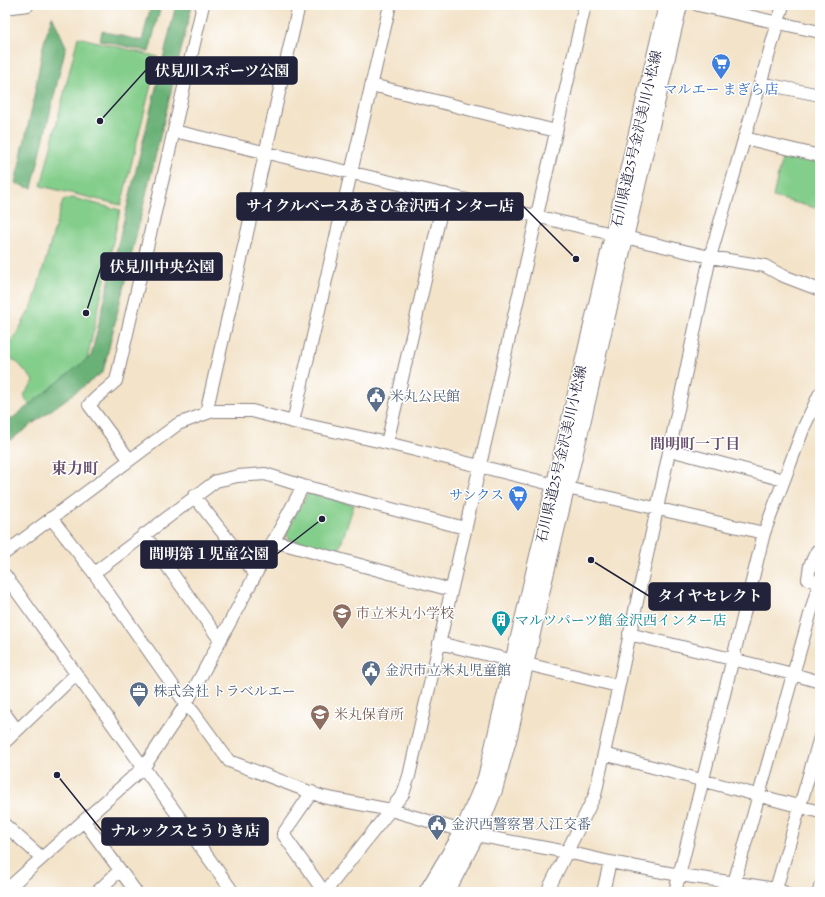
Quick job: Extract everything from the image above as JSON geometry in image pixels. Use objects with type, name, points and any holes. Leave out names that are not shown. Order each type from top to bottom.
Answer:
[{"type":"main road","name":"石川県道25号金沢美川小松線","points":[[620,235],[667,5]]},
{"type":"main road","name":"石川県道25号金沢美川小松線","points":[[427,892],[470,833],[494,790],[509,736],[519,662],[544,580],[561,487],[620,235],[678,5]]},
{"type":"main road","name":"石川県道25号金沢美川小松線","points":[[442,892],[453,878],[470,833]]},
{"type":"street","points":[[5,8],[28,5]]},
{"type":"street","points":[[129,459],[89,405],[116,381],[203,5]]},
{"type":"street","points":[[206,413],[298,5]]},
{"type":"street","points":[[293,422],[390,5]]},
{"type":"street","points":[[312,792],[283,834],[324,892],[391,810],[402,794],[409,776],[585,5]]},
{"type":"street","points":[[698,5],[820,32]]},
{"type":"street","points":[[547,892],[595,796],[710,257],[783,5]]},
{"type":"street","points":[[760,83],[820,95]]},
{"type":"street","points":[[372,84],[556,131]]},
{"type":"street","points":[[174,131],[710,257],[765,266],[781,275],[820,290]]},
{"type":"street","points":[[744,138],[820,156]]},
{"type":"street","points":[[387,443],[445,194]]},
{"type":"street","points":[[674,892],[764,533],[804,427],[820,393]]},
{"type":"street","points":[[5,553],[129,459],[178,424],[213,411],[252,411],[561,487],[764,533]]},
{"type":"street","points":[[670,450],[784,480]]},
{"type":"street","points":[[94,572],[216,481],[238,476],[265,474],[303,486],[465,528]]},
{"type":"street","points":[[5,891],[144,767],[186,704],[303,486]]},
{"type":"street","points":[[194,496],[256,574]]},
{"type":"street","points":[[51,518],[94,572],[186,704],[229,761],[323,797],[391,810],[470,833],[610,862],[740,886],[780,890],[800,806],[820,737]]},
{"type":"street","points":[[144,534],[220,640]]},
{"type":"street","points":[[273,541],[451,590]]},
{"type":"street","points":[[740,886],[759,796],[819,583],[808,579],[810,565],[817,551]]},
{"type":"street","points":[[5,575],[233,892]]},
{"type":"street","points":[[629,634],[732,658],[820,682]]},
{"type":"street","points":[[439,643],[618,686]]},
{"type":"street","points":[[5,742],[76,674]]},
{"type":"street","points":[[5,714],[17,730]]},
{"type":"street","points":[[604,754],[820,812]]},
{"type":"street","points":[[84,821],[136,892]]},
{"type":"street","points":[[5,825],[42,858]]},
{"type":"street","points":[[602,892],[610,862]]},
{"type":"street","points":[[97,892],[120,870]]},
{"type":"street","points":[[819,892],[820,887]]},
{"type":"green space","points":[[151,5],[161,5],[149,52],[100,40],[102,31],[142,41]]},
{"type":"green space","points":[[176,5],[192,5],[103,372],[5,444],[5,424],[91,356]]},
{"type":"green space","points":[[52,16],[66,46],[32,188],[15,183],[32,108],[43,46]]},
{"type":"green space","points":[[78,37],[158,57],[121,205],[41,186]]},
{"type":"green space","points":[[783,152],[820,160],[820,209],[773,197]]},
{"type":"green space","points":[[73,198],[120,210],[86,365],[35,408],[26,401],[24,395],[34,381],[19,364],[5,354],[33,304],[63,200]]},
{"type":"green space","points":[[308,493],[354,505],[338,553],[289,539],[286,532]]},
{"type":"place","name":"マルエー まぎら店","points":[[721,80]]},
{"type":"place","name":"伏見川スポーツ公園","points":[[100,121]]},
{"type":"place","name":"サイクルベースあさひ金沢西インター店","points":[[576,259]]},
{"type":"place","name":"伏見川中央公園","points":[[86,313]]},
{"type":"place","name":"米丸公民館","points":[[376,413]]},
{"type":"place","name":"サンクス","points":[[518,512]]},
{"type":"place","name":"間明第１児童公園","points":[[322,519]]},
{"type":"place","name":"タイヤセレクト","points":[[591,560]]},
{"type":"place","name":"市立米丸小学校","points":[[342,630]]},
{"type":"place","name":"マルツパーツ館 金沢西インター店","points":[[501,637]]},
{"type":"place","name":"金沢市立米丸児童館","points":[[371,687]]},
{"type":"place","name":"株式会社 トラベルエー","points":[[139,708]]},
{"type":"place","name":"米丸保育所","points":[[320,731]]},
{"type":"place","name":"ナルックスとうりき店","points":[[57,775]]},
{"type":"place","name":"金沢西警察署入江交番","points":[[437,841]]},
{"type":"district","name":"間明町一丁目","points":[[695,444]]},
{"type":"district","name":"東力町","points":[[75,468]]}]
